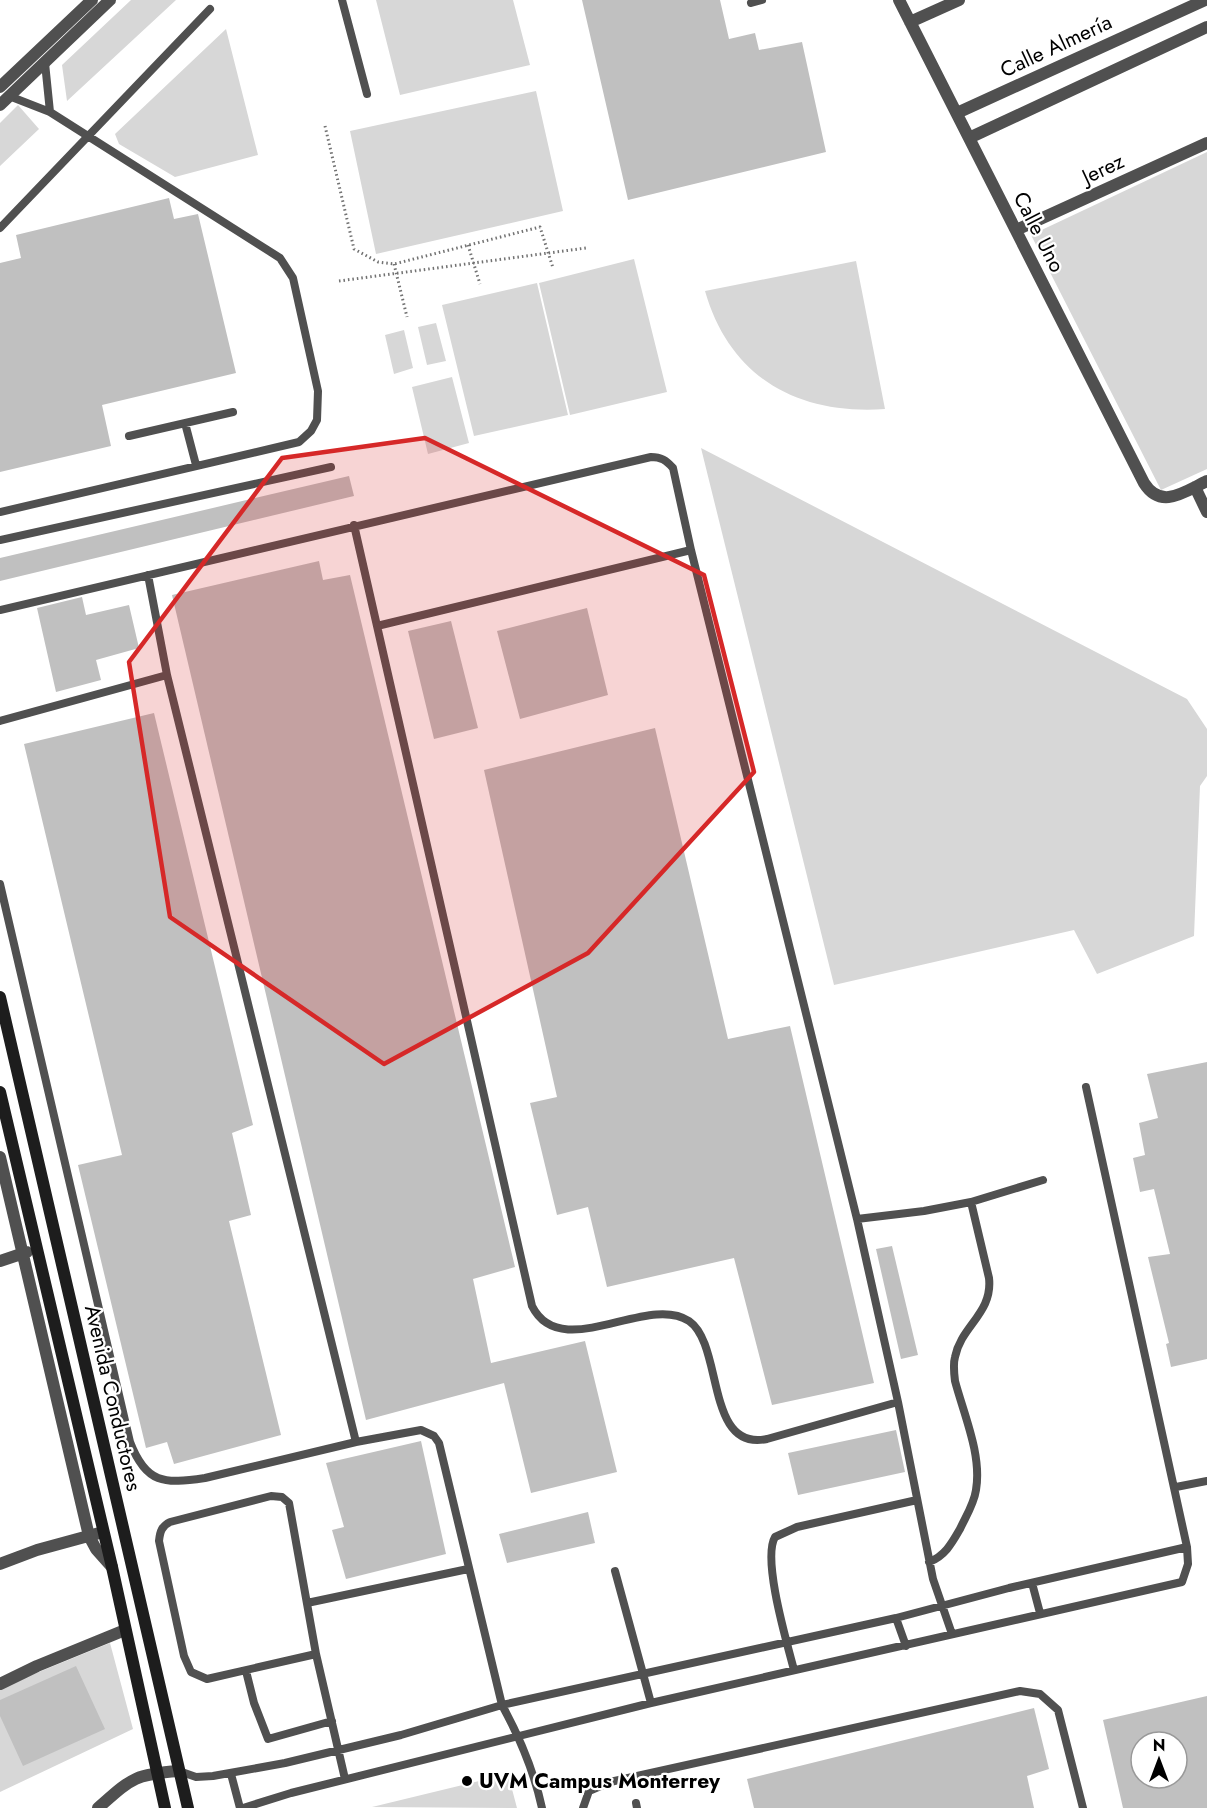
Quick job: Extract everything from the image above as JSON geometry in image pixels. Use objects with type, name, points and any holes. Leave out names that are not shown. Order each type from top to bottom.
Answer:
[{"type":"main road","name":"Avenida Conductores","points":[[0,997],[188,1808]]},
{"type":"main road","name":"Avenida Conductores","points":[[0,1092],[112,1567],[165,1808]]},
{"type":"street","points":[[0,87],[92,0]]},
{"type":"street","points":[[4,100],[110,0]]},
{"type":"street","name":"Calle Uno","points":[[899,0],[1144,483],[1154,495],[1161,498],[1171,497],[1195,487]]},
{"type":"street","points":[[910,22],[959,0]]},
{"type":"street","name":"Calle Almería","points":[[957,113],[1205,0]]},
{"type":"street","points":[[969,138],[1207,27]]},
{"type":"street","name":"Jerez","points":[[1016,230],[1207,143]]},
{"type":"street","points":[[1207,482],[1195,487],[1207,512]]},
{"type":"street","points":[[14,1154],[0,1159],[21,1253],[89,1536],[96,1549],[112,1567]]},
{"type":"street","points":[[0,1260],[37,1250]]},
{"type":"street","points":[[0,1564],[37,1550],[103,1532]]},
{"type":"street","points":[[0,1684],[37,1666],[125,1630]]},
{"type":"street","points":[[98,1808],[134,1778],[157,1772],[179,1771]]},
{"type":"lane","points":[[342,0],[367,94]]},
{"type":"lane","points":[[751,3],[762,0]]},
{"type":"lane","points":[[0,228],[210,9]]},
{"type":"lane","points":[[45,63],[50,112]]},
{"type":"lane","points":[[0,512],[300,442],[314,426],[319,410],[318,391],[293,278],[274,254],[50,112],[4,100]]},
{"type":"lane","points":[[129,436],[233,412]]},
{"type":"lane","points":[[185,423],[196,465]]},
{"type":"lane","points":[[0,610],[354,525],[657,457],[664,459],[673,468],[691,550],[857,1219],[898,1402],[929,1562],[952,1634]]},
{"type":"lane","points":[[0,540],[331,467]]},
{"type":"lane","points":[[354,525],[529,1294],[536,1314],[545,1322],[562,1329],[579,1329],[661,1315],[679,1316],[695,1326],[703,1343],[729,1423],[738,1433],[750,1440],[767,1439],[898,1402]]},
{"type":"lane","points":[[377,626],[691,550]]},
{"type":"lane","points":[[148,575],[167,675],[356,1442]]},
{"type":"lane","points":[[0,721],[167,675]]},
{"type":"lane","points":[[0,884],[130,1442],[142,1467],[150,1475],[181,1482],[205,1479],[356,1442],[412,1431],[421,1430],[434,1436],[439,1443],[445,1463],[468,1569],[502,1705],[518,1735],[536,1781],[542,1808]]},
{"type":"lane","points":[[231,1774],[242,1808],[345,1779],[651,1703],[1182,1582],[1187,1572],[1189,1557],[1176,1487],[1086,1087]]},
{"type":"lane","points":[[857,1219],[924,1211],[971,1202],[1043,1180]]},
{"type":"lane","points":[[929,1562],[944,1554],[954,1540],[973,1504],[976,1492],[977,1467],[955,1381],[954,1368],[955,1355],[986,1305],[990,1288],[971,1202]]},
{"type":"lane","points":[[1176,1487],[1207,1481]]},
{"type":"lane","points":[[316,1654],[207,1678],[198,1677],[191,1672],[186,1665],[159,1541],[164,1525],[271,1496],[285,1499],[289,1503],[316,1654],[345,1779]]},
{"type":"lane","points":[[794,1670],[770,1548],[775,1537],[797,1527],[917,1500]]},
{"type":"lane","points":[[179,1771],[196,1777],[231,1774],[401,1735],[502,1705],[896,1618],[1187,1547]]},
{"type":"lane","points":[[307,1602],[468,1569]]},
{"type":"lane","points":[[615,1570],[651,1703]]},
{"type":"lane","points":[[1032,1583],[1040,1613]]},
{"type":"lane","points":[[896,1618],[906,1646]]},
{"type":"lane","points":[[246,1671],[254,1703],[268,1739],[332,1721]]},
{"type":"lane","points":[[583,1808],[589,1791],[610,1782],[1020,1691],[1040,1694],[1058,1710],[1083,1808]]},
{"type":"path","points":[[325,126],[354,249],[378,262],[394,264],[540,227],[553,268]]},
{"type":"path","points":[[468,245],[480,284]]},
{"type":"path","points":[[339,281],[586,248]]},
{"type":"path","points":[[394,264],[407,317]]},
{"type":"highlighted area","points":[[425,438],[704,575],[754,772],[588,953],[384,1064],[170,917],[129,662],[282,458]]},
{"type":"shaded area","points":[[131,0],[176,0],[67,101],[62,65]]},
{"type":"shaded area","points":[[376,0],[513,0],[530,65],[400,95]]},
{"type":"shaded area","points":[[226,29],[258,155],[175,177],[119,144],[115,134]]},
{"type":"shaded area","points":[[536,91],[563,211],[376,254],[350,131]]},
{"type":"shaded area","points":[[18,105],[39,129],[0,166],[0,123]]},
{"type":"shaded area","points":[[1207,152],[1207,469],[1161,490],[1031,235]]},
{"type":"shaded area","points":[[634,259],[667,392],[570,415],[539,283]]},
{"type":"shaded area","points":[[856,261],[885,409],[853,409],[824,405],[796,397],[772,385],[750,368],[731,347],[716,321],[705,291]]},
{"type":"shaded area","points":[[537,283],[568,415],[474,436],[442,305]]},
{"type":"shaded area","points":[[436,323],[446,361],[427,365],[418,327]]},
{"type":"shaded area","points":[[404,330],[413,368],[394,374],[385,335]]},
{"type":"shaded area","points":[[452,377],[469,443],[428,454],[412,387]]},
{"type":"shaded area","points":[[701,448],[1187,699],[1207,729],[1207,776],[1200,786],[1194,936],[1097,974],[1074,930],[834,985]]},
{"type":"shaded area","points":[[110,1643],[133,1729],[0,1792],[0,1690],[7,1685]]},
{"type":"shaded area","points":[[508,1774],[517,1808],[372,1807]]},
{"type":"building","points":[[582,0],[720,0],[729,39],[755,33],[759,50],[802,42],[826,152],[628,200]]},
{"type":"building","points":[[169,198],[174,219],[198,214],[236,373],[102,405],[111,446],[0,472],[0,263],[21,258],[16,235]]},
{"type":"building","points":[[349,476],[354,496],[0,581],[0,558]]},
{"type":"building","points":[[319,561],[323,580],[350,575],[515,1267],[473,1279],[491,1363],[585,1341],[617,1472],[531,1493],[504,1383],[366,1420],[172,595]]},
{"type":"building","points":[[82,597],[86,615],[129,605],[139,648],[96,660],[101,680],[56,692],[37,608]]},
{"type":"building","points":[[587,608],[608,695],[520,719],[497,631]]},
{"type":"building","points":[[451,621],[478,728],[434,739],[408,631]]},
{"type":"building","points":[[154,713],[253,1125],[232,1133],[251,1215],[229,1221],[281,1435],[174,1464],[167,1442],[146,1448],[78,1165],[122,1155],[24,744]]},
{"type":"building","points":[[655,728],[728,1039],[790,1026],[874,1383],[772,1405],[734,1258],[607,1287],[588,1207],[557,1215],[530,1103],[557,1097],[484,770]]},
{"type":"building","points":[[1207,1062],[1207,1359],[1171,1367],[1166,1344],[1169,1343],[1148,1257],[1170,1254],[1154,1189],[1140,1192],[1133,1158],[1145,1155],[1139,1123],[1158,1118],[1147,1074]]},
{"type":"building","points":[[892,1246],[918,1355],[901,1359],[876,1249]]},
{"type":"building","points":[[896,1430],[905,1472],[798,1495],[788,1453]]},
{"type":"building","points":[[421,1441],[446,1554],[346,1579],[332,1530],[344,1527],[326,1463]]},
{"type":"building","points":[[588,1512],[595,1543],[507,1563],[499,1534]]},
{"type":"building","points":[[76,1666],[105,1729],[23,1766],[0,1716],[0,1700]]},
{"type":"building","points":[[1207,1696],[1207,1808],[1123,1808],[1103,1720]]},
{"type":"building","points":[[1034,1708],[1049,1769],[1027,1776],[1034,1808],[754,1808],[747,1779]]},
{"type":"place","name":"UVM Campus Monterrey","points":[[467,1781]]}]
